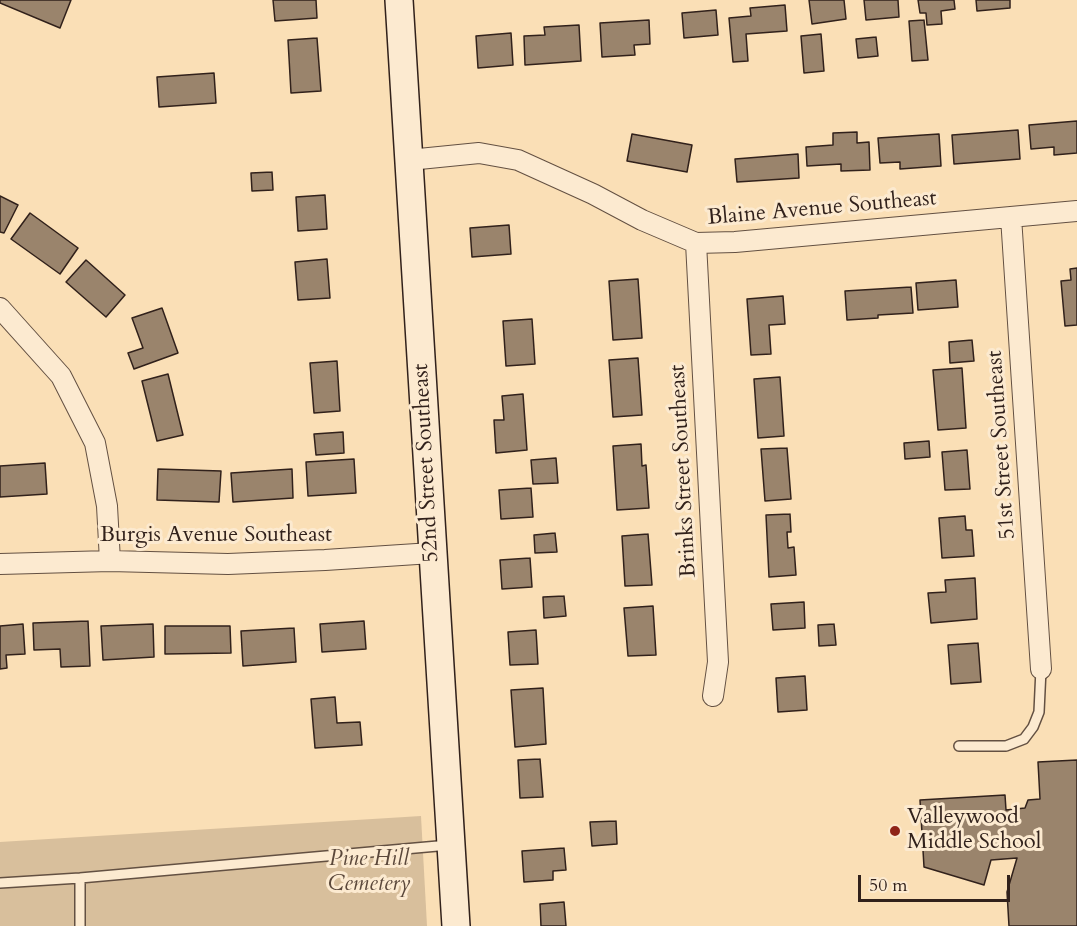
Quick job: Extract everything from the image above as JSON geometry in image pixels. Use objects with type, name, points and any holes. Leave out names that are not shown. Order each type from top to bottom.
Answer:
[{"type":"main road","name":"52nd Street Southeast","points":[[399,0],[456,926]]},
{"type":"street","name":"Blaine Avenue Southeast","points":[[409,160],[479,153],[518,160],[593,194],[642,220],[696,243],[746,242],[1077,211]]},
{"type":"street","name":"51st Street Southeast","points":[[1011,217],[1041,669]]},
{"type":"street","name":"Brinks Street Southeast","points":[[696,243],[718,662],[713,696]]},
{"type":"street","points":[[0,308],[62,376],[95,442],[107,506],[110,561]]},
{"type":"street","name":"Burgis Avenue Southeast","points":[[0,564],[110,561],[228,564],[432,553]]},
{"type":"lane","points":[[959,746],[1006,746],[1024,739],[1040,712],[1041,669]]},
{"type":"lane","points":[[0,883],[451,845]]},
{"type":"lane","points":[[80,878],[80,926]]},
{"type":"green space","name":"Pine Hill Cemetery","points":[[421,816],[427,926],[0,926],[0,842]]},
{"type":"building","points":[[0,0],[71,0],[60,28],[0,3]]},
{"type":"building","points":[[273,0],[316,0],[317,18],[275,21]]},
{"type":"building","points":[[809,0],[844,0],[846,19],[812,24]]},
{"type":"building","points":[[864,0],[898,0],[899,17],[866,20]]},
{"type":"building","points":[[918,0],[954,0],[955,9],[941,11],[942,24],[927,25],[926,13],[920,13]]},
{"type":"building","points":[[976,0],[1010,0],[1010,8],[977,11]]},
{"type":"building","points":[[785,5],[787,31],[746,34],[748,61],[733,62],[729,18],[751,16],[750,8]]},
{"type":"building","points":[[716,10],[718,35],[684,38],[682,13]]},
{"type":"building","points":[[649,20],[650,44],[634,45],[635,55],[602,57],[600,23]]},
{"type":"building","points":[[924,20],[928,60],[912,61],[909,21]]},
{"type":"building","points":[[579,25],[581,61],[525,65],[524,36],[545,35],[544,27]]},
{"type":"building","points":[[511,33],[513,65],[478,68],[476,36]]},
{"type":"building","points":[[821,34],[824,71],[804,73],[801,36]]},
{"type":"building","points":[[876,37],[878,56],[858,58],[856,39]]},
{"type":"building","points":[[317,38],[321,91],[291,93],[288,40]]},
{"type":"building","points":[[214,73],[216,103],[159,107],[157,77]]},
{"type":"building","points":[[1077,121],[1077,153],[1054,155],[1054,147],[1031,149],[1029,125]]},
{"type":"building","points":[[1018,130],[1020,159],[954,164],[952,135]]},
{"type":"building","points":[[857,132],[857,143],[869,142],[870,170],[841,171],[841,164],[807,166],[806,147],[833,145],[833,133]]},
{"type":"building","points":[[632,134],[692,145],[687,172],[627,161]]},
{"type":"building","points":[[939,134],[941,166],[900,169],[900,162],[880,163],[878,138]]},
{"type":"building","points":[[798,154],[799,178],[737,182],[735,159]]},
{"type":"building","points":[[272,172],[273,190],[252,191],[251,173]]},
{"type":"building","points":[[325,195],[327,229],[298,231],[296,197]]},
{"type":"building","points":[[0,196],[18,205],[4,233],[0,232]]},
{"type":"building","points":[[30,213],[78,248],[60,274],[11,239]]},
{"type":"building","points":[[509,225],[511,254],[472,257],[470,228]]},
{"type":"building","points":[[327,259],[330,298],[298,300],[295,262]]},
{"type":"building","points":[[86,260],[125,295],[106,317],[66,282]]},
{"type":"building","points":[[1077,268],[1077,325],[1065,326],[1061,281],[1071,280],[1070,269]]},
{"type":"building","points":[[638,279],[642,338],[613,340],[609,281]]},
{"type":"building","points":[[956,280],[958,307],[918,310],[916,283]]},
{"type":"building","points":[[911,287],[913,313],[847,320],[845,291]]},
{"type":"building","points":[[783,296],[785,324],[769,325],[771,354],[751,355],[747,299]]},
{"type":"building","points":[[162,308],[178,353],[134,369],[128,353],[143,348],[132,318]]},
{"type":"building","points":[[532,319],[535,364],[506,366],[503,321]]},
{"type":"building","points":[[972,340],[974,361],[950,363],[949,342]]},
{"type":"building","points":[[638,358],[642,415],[613,417],[609,360]]},
{"type":"building","points":[[337,361],[340,411],[314,413],[310,363]]},
{"type":"building","points":[[962,368],[966,428],[938,430],[933,370]]},
{"type":"building","points":[[168,374],[183,435],[157,441],[142,381]]},
{"type":"building","points":[[780,377],[784,436],[758,438],[754,379]]},
{"type":"building","points":[[523,394],[527,450],[496,453],[494,420],[504,420],[502,396]]},
{"type":"building","points":[[343,432],[344,453],[316,455],[314,434]]},
{"type":"building","points":[[929,441],[930,457],[905,459],[904,443]]},
{"type":"building","points":[[641,444],[642,466],[646,465],[649,508],[617,510],[613,446]]},
{"type":"building","points":[[787,448],[791,499],[765,501],[761,449]]},
{"type":"building","points":[[967,450],[970,489],[945,490],[942,452]]},
{"type":"building","points":[[556,458],[558,483],[533,484],[531,460]]},
{"type":"building","points":[[354,459],[356,493],[308,496],[306,462]]},
{"type":"building","points":[[45,463],[47,494],[0,497],[0,466]]},
{"type":"building","points":[[158,469],[221,471],[219,502],[157,500]]},
{"type":"building","points":[[292,469],[293,498],[233,502],[231,473]]},
{"type":"building","points":[[531,488],[533,517],[501,519],[499,490]]},
{"type":"building","points":[[790,514],[791,532],[787,532],[788,548],[794,547],[796,575],[769,577],[766,515]]},
{"type":"building","points":[[965,516],[966,530],[972,530],[974,556],[942,558],[939,518]]},
{"type":"building","points":[[555,533],[557,552],[535,553],[534,535]]},
{"type":"building","points":[[648,534],[652,585],[625,586],[622,536]]},
{"type":"building","points":[[530,558],[532,587],[502,589],[500,560]]},
{"type":"building","points":[[975,578],[977,619],[931,623],[928,593],[946,592],[945,580]]},
{"type":"building","points":[[564,596],[566,616],[544,618],[543,597]]},
{"type":"building","points":[[804,602],[805,628],[773,630],[771,604]]},
{"type":"building","points":[[653,606],[656,655],[628,656],[624,608]]},
{"type":"building","points":[[88,621],[90,666],[61,667],[60,649],[34,650],[33,623]]},
{"type":"building","points":[[364,621],[366,649],[322,652],[320,624]]},
{"type":"building","points":[[23,624],[25,654],[6,655],[7,668],[0,669],[0,626]]},
{"type":"building","points":[[153,624],[154,657],[103,660],[101,626]]},
{"type":"building","points":[[834,624],[836,645],[819,646],[818,625]]},
{"type":"building","points":[[165,626],[230,626],[231,653],[165,654]]},
{"type":"building","points":[[294,628],[296,662],[243,666],[241,631]]},
{"type":"building","points":[[536,630],[538,664],[510,665],[508,632]]},
{"type":"building","points":[[978,643],[981,682],[951,684],[948,645]]},
{"type":"building","points":[[805,676],[807,710],[778,712],[776,678]]},
{"type":"building","points":[[543,688],[546,744],[515,747],[511,690]]},
{"type":"building","points":[[335,697],[337,723],[360,722],[362,745],[315,748],[311,699]]},
{"type":"building","points":[[540,759],[543,797],[520,798],[518,760]]},
{"type":"building","points":[[1077,760],[1077,926],[1009,926],[1007,892],[1017,858],[991,860],[984,885],[924,867],[920,800],[1005,795],[1006,810],[1025,808],[1028,800],[1040,799],[1038,762]]},
{"type":"building","points":[[616,821],[617,844],[592,846],[590,822]]},
{"type":"building","points":[[564,848],[566,870],[553,871],[553,880],[524,882],[522,851]]},
{"type":"building","points":[[564,902],[566,926],[541,926],[540,904]]},
{"type":"place","name":"Valleywood Middle School","points":[[895,831]]}]
